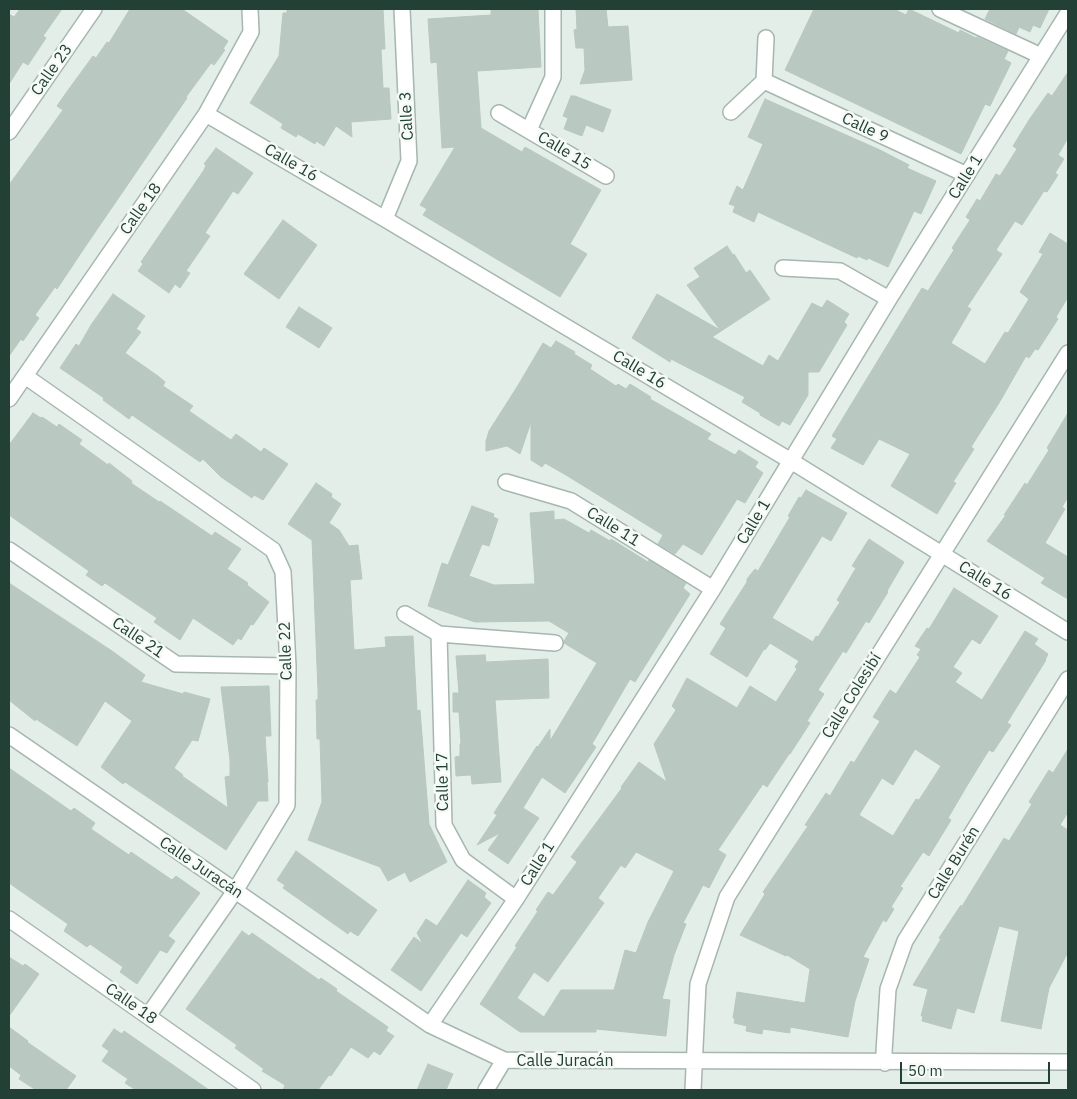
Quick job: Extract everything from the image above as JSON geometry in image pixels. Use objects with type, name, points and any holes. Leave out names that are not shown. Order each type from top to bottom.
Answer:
[{"type":"street","name":"Calle 23","points":[[9,132],[94,9]]},
{"type":"street","name":"Calle 18","points":[[9,399],[206,114],[251,32],[250,9]]},
{"type":"street","name":"Calle 3","points":[[385,219],[409,160],[402,9]]},
{"type":"street","name":"Calle 15","points":[[553,9],[554,77],[529,130],[606,176]]},
{"type":"street","points":[[940,9],[1041,56]]},
{"type":"street","name":"Calle 1","points":[[430,1025],[516,899],[713,589],[966,175],[1068,13]]},
{"type":"street","points":[[731,112],[764,81],[766,38]]},
{"type":"street","name":"Calle 9","points":[[764,81],[966,175]]},
{"type":"street","points":[[499,113],[529,130]]},
{"type":"street","name":"Calle 16","points":[[206,114],[791,461],[1068,632]]},
{"type":"street","points":[[783,268],[840,270],[890,299]]},
{"type":"street","name":"Calle Colesibí","points":[[693,1090],[698,984],[727,897],[1068,353]]},
{"type":"street","name":"Calle 22","points":[[25,376],[273,550],[283,572],[288,666],[287,805],[235,891],[148,1016]]},
{"type":"street","name":"Calle 11","points":[[506,482],[571,501],[713,589]]},
{"type":"street","name":"Calle 21","points":[[9,550],[176,664],[288,666]]},
{"type":"street","points":[[405,614],[439,634],[555,643]]},
{"type":"street","name":"Calle 17","points":[[439,634],[444,826],[463,860],[516,899]]},
{"type":"street","name":"Calle Burén","points":[[885,1062],[888,989],[905,941],[1068,679]]},
{"type":"street","name":"Calle Juracán","points":[[9,735],[430,1025],[504,1060],[1068,1062]]},
{"type":"street","name":"Calle 18","points":[[9,919],[253,1090]]},
{"type":"street","points":[[486,1090],[504,1060]]},
{"type":"building","points":[[20,9],[62,9],[43,36],[46,38],[28,65],[23,62],[9,84],[9,14],[14,17]]},
{"type":"building","points":[[130,9],[182,9],[228,41],[223,49],[225,50],[214,65],[211,63],[186,97],[57,289],[55,287],[35,315],[39,318],[23,341],[21,339],[9,356],[9,185],[63,110],[57,106],[93,56],[96,58],[107,42],[109,43]]},
{"type":"building","points":[[287,9],[383,9],[385,49],[381,49],[383,88],[389,88],[391,119],[351,122],[352,137],[336,126],[324,146],[316,141],[315,144],[298,134],[296,137],[281,128],[283,124],[250,103],[279,56],[283,13],[287,13]]},
{"type":"building","points":[[491,9],[538,9],[541,67],[477,71],[481,128],[522,152],[525,147],[601,190],[570,244],[587,254],[560,297],[423,215],[427,209],[420,205],[455,147],[442,148],[437,62],[431,63],[428,19],[491,15]]},
{"type":"building","points":[[576,9],[606,9],[608,27],[628,26],[632,80],[580,84],[585,70],[584,48],[576,48],[574,30],[577,29]]},
{"type":"building","points":[[814,9],[894,9],[906,15],[909,9],[959,33],[960,30],[1008,51],[1004,59],[1011,63],[990,106],[985,104],[961,154],[785,70]]},
{"type":"building","points":[[990,9],[1049,9],[1040,28],[1033,25],[1030,32],[1019,27],[1016,34],[985,19]]},
{"type":"building","points":[[1068,72],[1068,138],[1058,155],[1064,159],[1055,173],[1058,175],[1047,192],[1044,191],[1022,225],[1015,221],[996,250],[1002,254],[967,307],[971,309],[951,343],[985,364],[1005,332],[1008,333],[1029,299],[1020,292],[1043,254],[1039,252],[1050,233],[1068,244],[1068,297],[1056,317],[1058,319],[1038,350],[1035,349],[1029,358],[1026,356],[971,447],[974,449],[953,482],[956,483],[937,514],[891,486],[910,454],[879,439],[863,465],[831,448],[837,439],[832,436],[922,288],[928,291],[954,250],[952,248],[970,220],[966,217],[977,199],[980,201],[996,174],[1000,176],[1017,149],[1013,146],[1029,120],[1048,93],[1052,96]]},
{"type":"building","points":[[571,96],[611,110],[603,132],[586,125],[582,136],[564,129],[568,118],[563,116]]},
{"type":"building","points":[[765,99],[880,150],[909,165],[907,168],[936,181],[921,214],[914,211],[888,267],[868,258],[867,260],[858,256],[857,258],[758,212],[754,222],[733,212],[735,206],[729,204],[737,186],[743,190],[763,144],[748,137]]},
{"type":"building","points":[[216,148],[253,173],[238,194],[233,191],[205,233],[210,236],[186,271],[190,273],[180,288],[175,284],[169,293],[138,271],[143,264],[141,262],[204,170],[206,165],[204,164]]},
{"type":"building","points":[[283,220],[317,245],[279,299],[244,274]]},
{"type":"building","points":[[727,246],[746,273],[750,270],[770,299],[712,337],[763,366],[769,355],[778,361],[812,303],[822,308],[827,300],[849,314],[844,322],[847,325],[819,372],[808,372],[808,395],[790,425],[782,421],[779,426],[742,402],[745,397],[671,359],[670,362],[632,338],[657,294],[720,330],[687,285],[700,277],[694,268]]},
{"type":"building","points":[[113,294],[145,316],[136,329],[141,332],[125,353],[165,382],[163,386],[193,406],[189,411],[231,440],[236,434],[261,452],[264,448],[288,464],[263,500],[254,495],[252,498],[221,477],[203,459],[200,462],[132,415],[129,419],[103,400],[104,398],[60,368],[76,344],[79,346]]},
{"type":"building","points":[[299,307],[332,328],[319,348],[286,327]]},
{"type":"building","points":[[556,341],[575,352],[574,354],[592,365],[590,369],[616,386],[618,384],[626,389],[630,384],[651,397],[650,399],[711,434],[707,439],[735,455],[739,450],[758,462],[755,467],[763,473],[745,503],[737,499],[702,555],[683,544],[675,554],[658,544],[663,535],[545,463],[542,467],[531,460],[531,422],[520,454],[507,446],[486,451],[489,431],[543,343],[551,348]]},
{"type":"building","points":[[33,413],[57,427],[59,424],[82,440],[79,444],[108,465],[109,463],[132,481],[131,483],[159,502],[212,536],[215,532],[241,549],[227,569],[248,583],[247,585],[269,602],[241,640],[238,638],[233,645],[193,618],[180,640],[154,622],[157,618],[105,583],[102,586],[86,575],[89,571],[9,515],[9,445]]},
{"type":"building","points":[[1068,413],[1068,497],[1062,507],[1065,509],[1045,543],[1068,557],[1068,599],[1041,583],[1045,578],[987,541],[1006,515],[1004,515],[1025,483],[1027,485],[1049,450],[1047,448]]},
{"type":"building","points":[[316,483],[332,494],[331,497],[341,504],[329,523],[339,530],[349,546],[358,545],[362,579],[350,580],[354,650],[386,647],[385,637],[413,636],[417,711],[420,710],[429,824],[447,862],[410,882],[405,872],[388,881],[380,867],[308,840],[322,802],[320,739],[317,739],[316,700],[318,700],[318,691],[312,540],[288,524]]},
{"type":"building","points":[[806,490],[847,513],[831,541],[822,536],[772,618],[813,642],[840,602],[837,600],[856,568],[852,566],[869,539],[904,562],[869,623],[866,621],[846,653],[843,651],[818,690],[824,694],[807,721],[810,723],[790,754],[767,787],[763,784],[718,850],[726,855],[709,888],[703,885],[683,923],[686,924],[674,955],[662,999],[670,1000],[666,1036],[596,1029],[596,1032],[520,1032],[480,1004],[517,947],[515,946],[538,911],[536,910],[548,892],[553,895],[577,862],[571,857],[639,762],[667,782],[654,744],[676,710],[672,706],[687,678],[737,708],[750,686],[776,702],[797,669],[795,667],[799,661],[770,643],[764,649],[747,677],[710,654],[726,628],[720,624],[747,582],[747,579],[755,569],[758,571],[790,517],[788,516],[799,497],[801,498]],"holes":[[[636,852],[674,871],[648,922],[636,953],[625,950],[614,990],[561,990],[544,1017],[517,998],[534,972],[548,982],[604,903],[598,898],[621,865],[625,868]]]},
{"type":"building","points":[[472,506],[494,514],[493,517],[498,519],[489,546],[482,544],[469,576],[494,585],[535,584],[530,513],[554,511],[554,520],[564,519],[589,533],[591,530],[610,541],[611,539],[686,583],[683,588],[690,594],[635,682],[630,679],[592,744],[596,747],[565,793],[542,777],[523,808],[539,818],[508,864],[488,850],[500,833],[477,845],[497,815],[494,813],[537,746],[550,729],[550,741],[597,663],[564,643],[569,633],[549,621],[475,622],[428,606],[442,563],[448,565]]},
{"type":"building","points":[[9,583],[145,675],[141,682],[183,694],[184,692],[210,699],[198,741],[192,740],[174,768],[182,776],[228,808],[225,777],[230,776],[230,760],[221,687],[269,686],[271,736],[265,736],[268,801],[258,801],[226,850],[125,782],[123,784],[101,767],[132,721],[105,701],[77,746],[36,719],[35,721],[9,700]]},
{"type":"building","points":[[954,588],[998,616],[980,644],[972,639],[953,667],[962,673],[955,682],[982,700],[1025,631],[1038,639],[1034,644],[1048,654],[1007,723],[1011,725],[993,752],[989,750],[948,818],[951,820],[929,856],[923,852],[900,887],[903,888],[891,907],[894,909],[886,922],[883,920],[863,957],[869,959],[855,1001],[848,1037],[790,1027],[790,1033],[763,1029],[762,1034],[746,1031],[747,1026],[734,1023],[737,992],[805,1003],[810,969],[787,955],[740,935],[765,894],[763,892],[808,826],[805,825],[826,793],[830,796],[851,761],[854,763],[880,721],[873,717],[890,690],[896,694],[920,657],[917,655],[921,649],[915,646],[927,628],[929,629]],"holes":[[[915,749],[941,766],[919,800],[916,799],[893,836],[859,815],[882,778],[893,785]]]},
{"type":"building","points":[[485,655],[486,662],[548,659],[549,698],[495,700],[501,782],[472,784],[471,775],[456,776],[455,757],[460,756],[461,743],[459,712],[453,712],[453,693],[459,693],[456,656]]},
{"type":"building","points":[[1068,749],[1068,812],[1060,825],[1068,830],[1068,952],[1049,988],[1041,1029],[1001,1021],[1019,931],[999,926],[974,1013],[957,1008],[951,1029],[922,1021],[923,1016],[921,1016],[928,989],[913,985],[941,939],[939,938],[961,905],[961,908],[1004,838],[1009,841],[1032,804],[1029,802],[1049,770],[1053,773]]},
{"type":"building","points":[[9,768],[71,811],[74,808],[95,823],[91,829],[129,855],[131,852],[172,880],[176,876],[200,893],[168,936],[175,941],[167,953],[160,950],[137,984],[120,972],[123,967],[90,944],[87,947],[64,931],[68,924],[9,883]]},
{"type":"building","points":[[296,851],[377,910],[358,936],[350,931],[348,934],[283,888],[285,885],[277,880]]},
{"type":"building","points":[[468,880],[486,893],[484,897],[491,903],[467,937],[461,933],[421,991],[391,970],[414,937],[423,944],[417,933],[426,919],[437,926]]},
{"type":"building","points":[[242,931],[249,936],[252,933],[319,980],[321,978],[337,989],[336,991],[388,1027],[386,1031],[394,1036],[380,1055],[374,1051],[368,1058],[351,1047],[331,1076],[329,1075],[318,1090],[283,1090],[285,1085],[262,1071],[264,1069],[235,1048],[237,1045],[186,1009]]},
{"type":"building","points":[[9,957],[23,966],[25,964],[39,974],[9,1016]]},
{"type":"building","points":[[9,1027],[76,1076],[66,1090],[36,1090],[19,1079],[21,1075],[9,1066]]},
{"type":"building","points":[[114,1029],[122,1034],[124,1031],[209,1090],[136,1090],[125,1083],[128,1079],[102,1061],[109,1051],[102,1046]]},
{"type":"building","points":[[428,1064],[453,1074],[446,1090],[417,1090]]}]
